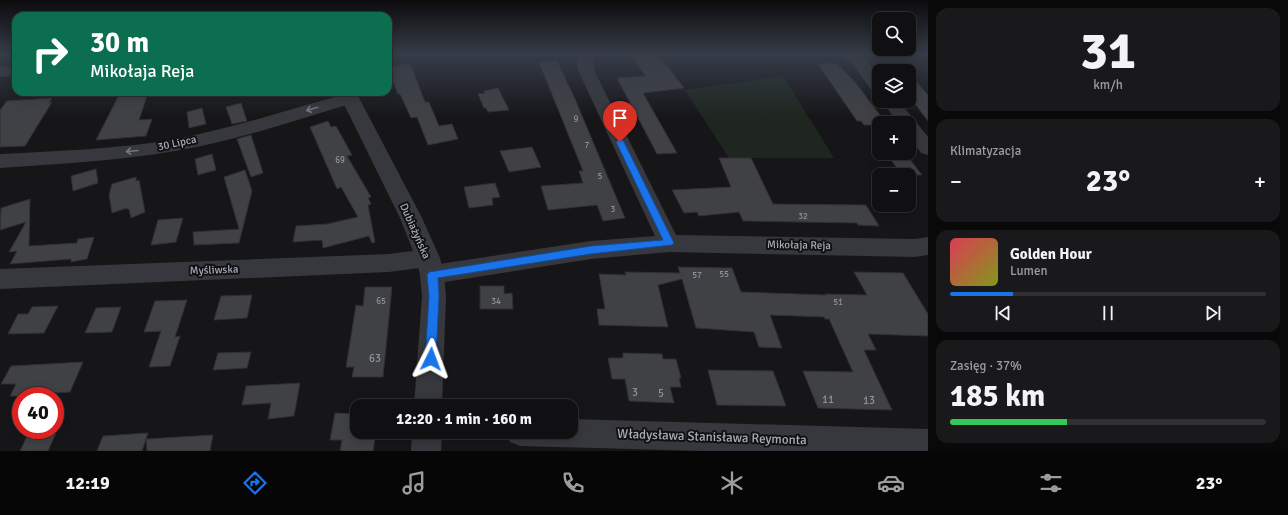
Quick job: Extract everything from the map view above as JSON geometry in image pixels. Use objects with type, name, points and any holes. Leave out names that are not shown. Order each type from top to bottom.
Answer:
[{"type":"street","points":[[588,75],[669,243]]},
{"type":"street","name":"30 Lipca","points":[[0,161],[150,149],[178,144],[258,125],[345,96]]},
{"type":"street","name":"Dubiażyńska","points":[[349,96],[411,218],[430,267],[434,296],[428,399]]},
{"type":"street","points":[[895,108],[902,116]]},
{"type":"street","points":[[916,134],[928,149]]},
{"type":"street","name":"Mikołaja Reja","points":[[430,267],[669,243],[915,248],[928,246]]},
{"type":"street","name":"Myśliwska","points":[[0,279],[389,264],[430,267]]},
{"type":"street","name":"Władysława Stanisława Reymonta","points":[[578,434],[928,443]]},
{"type":"street","points":[[426,451],[427,439]]},
{"type":"shaded area","points":[[783,76],[834,158],[729,158],[685,90]]},
{"type":"building","points":[[392,75],[415,75],[425,102],[429,102],[439,126],[452,124],[458,139],[428,145],[417,117],[411,118],[400,94],[398,94]]},
{"type":"building","points":[[544,75],[564,75],[625,218],[603,221],[597,205],[548,210],[541,186],[583,183],[579,171],[583,171]]},
{"type":"building","points":[[674,75],[684,88],[643,93],[677,153],[657,154],[617,78]]},
{"type":"building","points":[[826,75],[848,75],[872,104],[872,108],[875,108],[881,116],[872,116],[872,125],[864,125],[861,121],[857,121]]},
{"type":"building","points":[[916,81],[928,95],[928,121],[916,105]]},
{"type":"building","points":[[498,88],[509,110],[488,112],[486,108],[484,108],[478,94]]},
{"type":"building","points":[[118,96],[147,96],[139,120],[152,119],[146,136],[96,140]]},
{"type":"building","points":[[52,98],[49,103],[52,102],[25,146],[0,147],[0,110],[7,101]]},
{"type":"building","points":[[241,103],[247,121],[232,124],[226,107]]},
{"type":"building","points":[[202,108],[206,124],[189,128],[187,112]]},
{"type":"building","points":[[328,121],[331,127],[336,126],[352,155],[347,156],[371,197],[368,198],[371,204],[368,205],[375,242],[372,243],[369,236],[323,248],[322,240],[293,242],[296,226],[327,224],[358,217],[341,187],[337,189],[310,127]]},
{"type":"building","points":[[251,135],[263,173],[251,177],[237,139]]},
{"type":"building","points":[[532,147],[541,167],[509,172],[500,151]]},
{"type":"building","points":[[212,154],[216,170],[198,175],[195,159]]},
{"type":"building","points":[[719,158],[751,158],[773,204],[866,205],[879,226],[858,225],[857,223],[743,221],[739,212],[699,216],[697,212],[684,213],[672,190],[731,187]]},
{"type":"building","points":[[891,160],[910,160],[922,175],[916,175],[916,168],[897,168]]},
{"type":"building","points":[[96,169],[98,183],[73,191],[71,176]]},
{"type":"building","points":[[245,170],[252,191],[239,243],[194,245],[193,232],[239,229],[224,177]]},
{"type":"building","points":[[136,177],[136,181],[139,180],[145,212],[131,218],[129,209],[127,208],[112,213],[109,195],[112,184]]},
{"type":"building","points":[[495,183],[500,197],[492,198],[493,205],[469,208],[464,187]]},
{"type":"building","points":[[30,199],[29,246],[77,243],[78,239],[94,237],[87,259],[71,262],[71,259],[10,264],[17,251],[9,252],[26,222],[0,230],[1,208]]},
{"type":"building","points":[[183,218],[176,242],[151,245],[158,220]]},
{"type":"building","points":[[678,267],[732,268],[741,292],[826,295],[825,294],[867,295],[854,272],[903,273],[928,314],[928,336],[868,334],[876,350],[864,350],[892,410],[818,408],[803,371],[853,372],[829,319],[825,319],[824,317],[770,315],[782,348],[759,347],[754,332],[696,328],[682,279],[658,285],[668,327],[599,325],[597,309],[605,309],[599,274],[626,275],[625,272],[680,273]]},
{"type":"building","points":[[480,286],[504,286],[504,294],[512,293],[513,309],[480,309]]},
{"type":"building","points":[[365,287],[392,287],[383,377],[352,377],[354,367],[346,367],[356,305],[363,306]]},
{"type":"building","points":[[252,295],[247,318],[214,320],[221,296]]},
{"type":"building","points":[[187,300],[175,337],[180,336],[170,366],[149,367],[161,331],[144,332],[155,301]]},
{"type":"building","points":[[58,306],[44,333],[8,334],[18,314],[28,314],[32,307]]},
{"type":"building","points":[[121,307],[112,332],[85,333],[96,308]]},
{"type":"building","points":[[251,352],[247,368],[213,370],[218,353]]},
{"type":"building","points":[[623,353],[662,354],[663,359],[676,359],[681,378],[679,378],[681,387],[670,387],[674,403],[629,401],[625,379],[612,379],[608,358],[623,358]]},
{"type":"building","points":[[83,362],[70,392],[64,392],[64,387],[14,387],[16,384],[1,384],[11,366]]},
{"type":"building","points":[[708,370],[773,371],[786,406],[717,405]]},
{"type":"building","points":[[300,383],[294,416],[268,419],[271,403],[242,405],[246,386]]},
{"type":"building","points":[[335,413],[350,414],[350,439],[375,439],[373,451],[340,451],[342,440],[330,440]]},
{"type":"building","points":[[148,433],[142,451],[97,451],[103,436]]},
{"type":"building","points":[[213,435],[210,451],[147,451],[146,439]]},
{"type":"building","points":[[26,439],[53,439],[48,451],[20,451]]},
{"type":"route","points":[[431,359],[434,296],[432,275],[591,250],[669,243],[620,142]]}]
